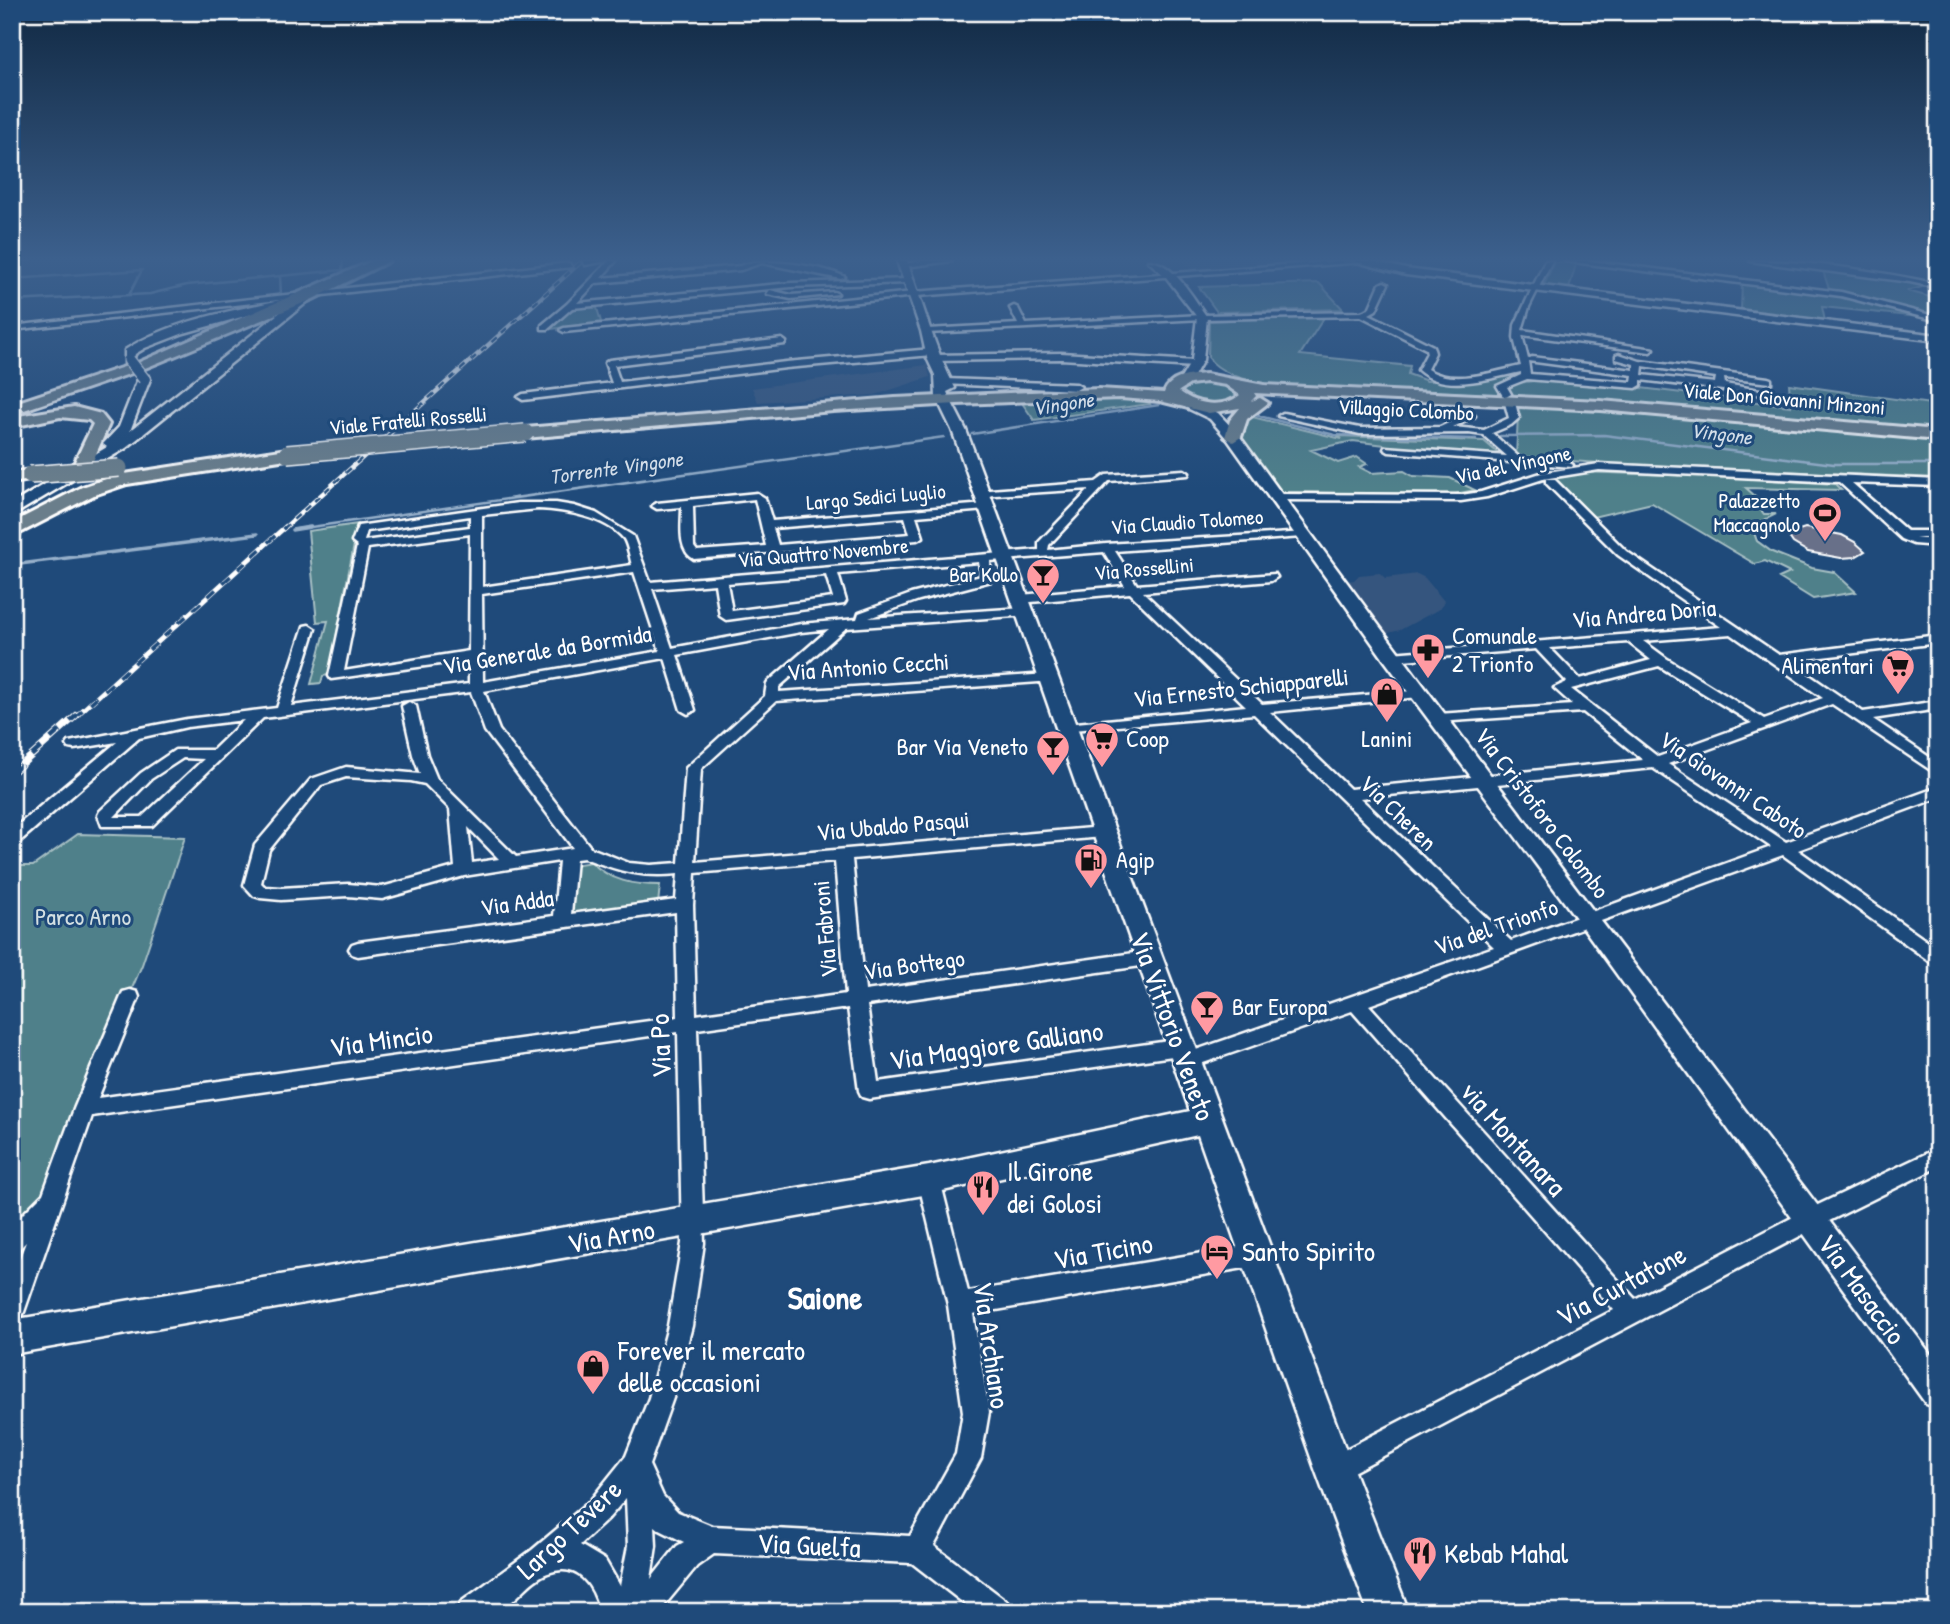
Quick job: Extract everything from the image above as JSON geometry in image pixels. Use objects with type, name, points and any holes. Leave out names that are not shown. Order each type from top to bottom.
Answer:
[{"type":"main road","points":[[12,409],[135,369],[212,337]]},
{"type":"main road","points":[[12,510],[97,460],[142,429],[259,337]]},
{"type":"main road","name":"Via Vittorio Veneto","points":[[928,337],[984,500],[994,558],[1022,606],[1334,1469],[1389,1612]]},
{"type":"main road","points":[[1199,357],[1219,371],[1243,381],[1313,392]]},
{"type":"main road","points":[[97,460],[125,428],[135,369]]},
{"type":"main road","points":[[12,420],[111,377]]},
{"type":"main road","points":[[950,405],[962,406],[992,396],[1181,392],[1217,379],[1244,393],[1230,406],[1208,407],[1181,392]]},
{"type":"main road","name":"Viale Fratelli Rosselli","points":[[18,476],[832,408],[923,405],[936,407],[950,405],[963,391],[992,396]]},
{"type":"main road","points":[[1233,437],[1236,421],[1249,408],[1272,400],[1313,392]]},
{"type":"main road","name":"Viale Don Giovanni Minzoni","points":[[1244,393],[1332,392],[1584,404],[1938,435]]},
{"type":"main road","name":"Viale Fratelli Rosselli","points":[[807,410],[888,400],[950,405]]},
{"type":"main road","points":[[12,420],[77,412],[92,414],[99,419],[102,424],[80,470]]},
{"type":"main road","points":[[12,531],[88,491],[124,479],[287,454]]},
{"type":"main road","name":"Via Arno","points":[[12,1338],[929,1180],[1208,1120]]},
{"type":"street","points":[[1181,392],[1199,357],[1201,337]]},
{"type":"street","points":[[1408,337],[1430,348],[1432,352],[1422,370],[1427,375],[1455,380],[1526,372],[1636,385],[1638,371]]},
{"type":"street","points":[[1519,337],[1526,372]]},
{"type":"street","points":[[1555,337],[1650,349]]},
{"type":"street","points":[[617,386],[609,363],[782,342]]},
{"type":"street","points":[[695,353],[705,375]]},
{"type":"street","points":[[523,397],[860,357],[1199,357]]},
{"type":"street","points":[[1199,357],[1217,379]]},
{"type":"street","points":[[1619,357],[1638,371],[1772,393]]},
{"type":"street","points":[[1532,360],[1638,371],[1720,374],[1768,381]]},
{"type":"street","points":[[1526,372],[1502,386],[1514,413],[1511,422],[1492,428],[1486,433],[1514,460],[1552,477],[1622,553],[1938,770]]},
{"type":"street","points":[[1720,374],[1720,386]]},
{"type":"street","points":[[950,405],[1076,387]]},
{"type":"street","name":"Via Cristoforo Colombo","points":[[1181,392],[1214,416],[1233,437],[1391,657],[1811,1219]]},
{"type":"street","points":[[1230,406],[1226,415],[1233,437]]},
{"type":"street","name":"Villaggio Colombo","points":[[1283,416],[1360,431],[1440,430],[1486,433]]},
{"type":"street","points":[[1440,430],[1470,416]]},
{"type":"street","name":"Villaggio Colombo","points":[[1389,449],[1514,460]]},
{"type":"street","points":[[1514,460],[1599,467]]},
{"type":"street","points":[[1043,548],[1043,544],[1103,482],[1123,467],[1140,464]]},
{"type":"street","name":"Via del Vingone","points":[[1277,497],[1461,498],[1599,467],[1938,483]]},
{"type":"street","name":"Largo Sedici Luglio","points":[[769,525],[910,514],[1103,482],[1184,473]]},
{"type":"street","points":[[1842,479],[1913,541],[1938,543]]},
{"type":"street","points":[[657,506],[757,496],[769,525],[773,549]]},
{"type":"street","points":[[687,503],[688,547],[694,555],[916,537],[910,514]]},
{"type":"street","points":[[476,530],[363,545],[358,542],[362,528],[533,504],[577,509],[600,517],[629,538],[688,710]]},
{"type":"street","points":[[430,781],[411,776],[346,772],[316,782],[261,849],[252,884],[260,892],[281,894],[348,890],[382,893],[464,870],[585,852],[492,731],[477,687],[476,512]]},
{"type":"street","points":[[1891,522],[1923,533]]},
{"type":"street","name":"Via Claudio Tolomeo","points":[[994,558],[1075,549],[1302,534]]},
{"type":"street","points":[[1905,535],[1938,534]]},
{"type":"street","points":[[363,545],[336,676],[461,658],[477,653]]},
{"type":"street","name":"Via Cheren","points":[[1106,547],[1134,590],[1508,949]]},
{"type":"street","name":"Via Claudio Tolomeo","points":[[994,558],[1013,550],[1075,549]]},
{"type":"street","points":[[863,622],[863,616],[880,608],[987,578],[994,558]]},
{"type":"street","name":"Via Quattro Novembre","points":[[644,586],[994,558]]},
{"type":"street","points":[[477,591],[639,568]]},
{"type":"street","points":[[720,580],[726,616],[840,601],[831,571]]},
{"type":"street","name":"Via Rossellini","points":[[863,622],[1271,577]]},
{"type":"street","name":"Via Generale da Bormida","points":[[12,839],[134,735],[187,723],[477,687],[801,628],[863,622]]},
{"type":"street","points":[[772,697],[772,686],[842,624]]},
{"type":"street","points":[[282,713],[309,629]]},
{"type":"street","name":"Via Andrea Doria","points":[[1391,657],[1732,629]]},
{"type":"street","points":[[1631,638],[1661,661],[1764,725]]},
{"type":"street","points":[[1775,659],[1934,642]]},
{"type":"street","points":[[1539,645],[1577,684],[1661,661]]},
{"type":"street","name":"Via Antonio Cecchi","points":[[687,869],[694,768],[772,697],[1048,678]]},
{"type":"street","name":"Via Giovanni Caboto","points":[[1577,684],[1562,688],[1656,763],[1784,848],[1938,958]]},
{"type":"street","name":"Via Ernesto Schiapparelli","points":[[1066,728],[1419,693]]},
{"type":"street","points":[[1346,794],[1656,763],[1833,699]]},
{"type":"street","points":[[409,706],[420,755],[430,781],[511,861]]},
{"type":"street","points":[[1858,717],[1936,707]]},
{"type":"street","points":[[1438,718],[1585,708]]},
{"type":"street","points":[[219,755],[180,753],[146,776],[106,815],[108,822],[146,822],[219,755],[258,715]]},
{"type":"street","points":[[74,744],[134,735]]},
{"type":"street","name":"Via del Trionfo","points":[[1185,1054],[1355,1002],[1508,949],[1938,792]]},
{"type":"street","points":[[458,808],[464,870]]},
{"type":"street","name":"Via Ubaldo Pasqui","points":[[585,852],[627,868],[651,871],[1103,831]]},
{"type":"street","name":"Via Fabroni","points":[[843,855],[856,998]]},
{"type":"street","points":[[562,922],[568,856]]},
{"type":"street","name":"Via Po","points":[[650,1432],[680,1326],[694,1222],[684,905],[687,869]]},
{"type":"street","name":"Via Adda","points":[[358,949],[684,905]]},
{"type":"street","name":"Via Bottego","points":[[687,1025],[856,998],[1148,958]]},
{"type":"street","points":[[12,1312],[84,1110],[130,997]]},
{"type":"street","name":"Via Maggiore Galliano","points":[[856,998],[869,1091],[1185,1054]]},
{"type":"street","name":"via Montanara","points":[[1355,1002],[1632,1313]]},
{"type":"street","name":"Via Mincio","points":[[84,1110],[687,1025]]},
{"type":"street","name":"Via Curtatone","points":[[1334,1469],[1811,1219],[1938,1157]]},
{"type":"street","name":"Via Archiano","points":[[917,1550],[968,1458],[976,1412],[960,1305],[929,1180]]},
{"type":"street","points":[[12,1241],[53,1195]]},
{"type":"street","name":"Via Masaccio","points":[[1811,1219],[1938,1392]]},
{"type":"street","name":"Via Ticino","points":[[960,1305],[1256,1255]]},
{"type":"street","name":"Largo Tevere","points":[[471,1612],[542,1560],[598,1510],[636,1465],[650,1432]]},
{"type":"street","points":[[624,1612],[637,1585],[644,1544],[636,1465]]},
{"type":"street","name":"Via Guelfa","points":[[636,1465],[654,1505],[669,1521],[711,1540],[917,1550]]},
{"type":"street","points":[[637,1612],[646,1606],[687,1556],[711,1540]]},
{"type":"street","points":[[917,1550],[998,1612]]},
{"type":"street","points":[[542,1560],[573,1557],[589,1565],[609,1586],[614,1612]]},
{"type":"shaded area","points":[[927,365],[930,377],[875,395],[758,402],[752,388]]},
{"type":"shaded area","points":[[1380,573],[1385,578],[1417,574],[1425,578],[1444,601],[1441,608],[1400,630],[1376,636],[1337,582],[1354,580],[1359,575]]},
{"type":"green space","points":[[1209,337],[1312,337],[1300,355],[1410,366],[1408,374],[1427,381],[1522,374],[1499,385],[1502,395],[1299,388],[1244,379],[1222,370],[1208,357]]},
{"type":"green space","points":[[1541,380],[1641,388],[1791,406],[1789,384],[1938,405],[1938,431],[1792,416],[1513,396],[1509,389],[1517,383]]},
{"type":"green space","points":[[1207,382],[1229,386],[1240,396],[1226,403],[1210,404],[1181,393],[1188,385]]},
{"type":"green space","points":[[1147,400],[1150,404],[1034,420],[1022,403]]},
{"type":"green space","points":[[1515,404],[1686,416],[1938,440],[1938,478],[1516,457],[1518,415]]},
{"type":"green space","points":[[1248,416],[1342,439],[1338,436],[1484,441],[1499,454],[1389,449],[1385,445],[1353,441],[1311,450],[1338,463],[1357,457],[1367,464],[1359,467],[1371,473],[1404,471],[1413,476],[1450,478],[1475,490],[1450,495],[1283,492],[1276,489],[1239,437]]},
{"type":"green space","points":[[1580,472],[1835,484],[1841,490],[1746,488],[1762,502],[1754,501],[1764,514],[1776,514],[1753,530],[1757,541],[1772,552],[1812,568],[1834,572],[1856,592],[1813,599],[1779,578],[1790,573],[1765,561],[1755,564],[1652,503],[1593,517],[1575,498],[1570,499],[1546,478]]},
{"type":"green space","points":[[358,524],[329,675],[323,676],[321,683],[311,684],[328,621],[317,622],[308,531]]},
{"type":"green space","name":"Parco Arno","points":[[78,834],[185,837],[142,965],[45,1194],[12,1230],[12,866],[33,866]]},
{"type":"green space","points":[[591,862],[606,874],[623,881],[660,885],[658,904],[570,913],[567,866]]},
{"type":"building","name":"Palazzetto Maccagnolo","points":[[1805,528],[1842,535],[1865,551],[1855,557],[1841,558],[1808,552],[1793,543],[1787,534]]},
{"type":"waterway","name":"Vingone","points":[[972,434],[1159,405]]},
{"type":"waterway","name":"Vingone","points":[[1255,415],[1335,435],[1476,439]]},
{"type":"waterway","name":"Vingone","points":[[1500,436],[1604,435],[1834,464],[1938,464]]},
{"type":"waterway","name":"Torrente Vingone","points":[[304,528],[944,437]]},
{"type":"waterway","name":"Torrente Vingone","points":[[304,528],[310,527]]},
{"type":"waterway","name":"Torrente Vingone","points":[[292,530],[304,528]]},
{"type":"waterway","name":"Torrente Vingone","points":[[297,529],[304,528]]},
{"type":"waterway","name":"Torrente Vingone","points":[[12,565],[257,534]]},
{"type":"railway","points":[[283,529],[497,337]]},
{"type":"railway","points":[[75,717],[285,527]]},
{"type":"railway","points":[[12,773],[77,715]]},
{"type":"place","name":"Palazzetto Maccagnolo","points":[[1825,543]]},
{"type":"place","name":"Bar Kollo","points":[[1043,605]]},
{"type":"place","name":"Comunale 2 Trionfo","points":[[1428,680]]},
{"type":"place","name":"Alimentari","points":[[1898,696]]},
{"type":"place","name":"Lanini","points":[[1387,724]]},
{"type":"place","name":"Coop","points":[[1102,769]]},
{"type":"place","name":"Bar Via Veneto","points":[[1053,777]]},
{"type":"place","name":"Agip","points":[[1091,890]]},
{"type":"place","name":"Bar Europa","points":[[1207,1037]]},
{"type":"place","name":"Il Girone dei Golosi","points":[[983,1217]]},
{"type":"place","name":"Santo Spirito","points":[[1217,1281]]},
{"type":"place","name":"Forever il mercato delle occasioni","points":[[593,1396]]},
{"type":"place","name":"Kebab Mahal","points":[[1420,1583]]},
{"type":"district","name":"Saione","points":[[825,1298]]}]
